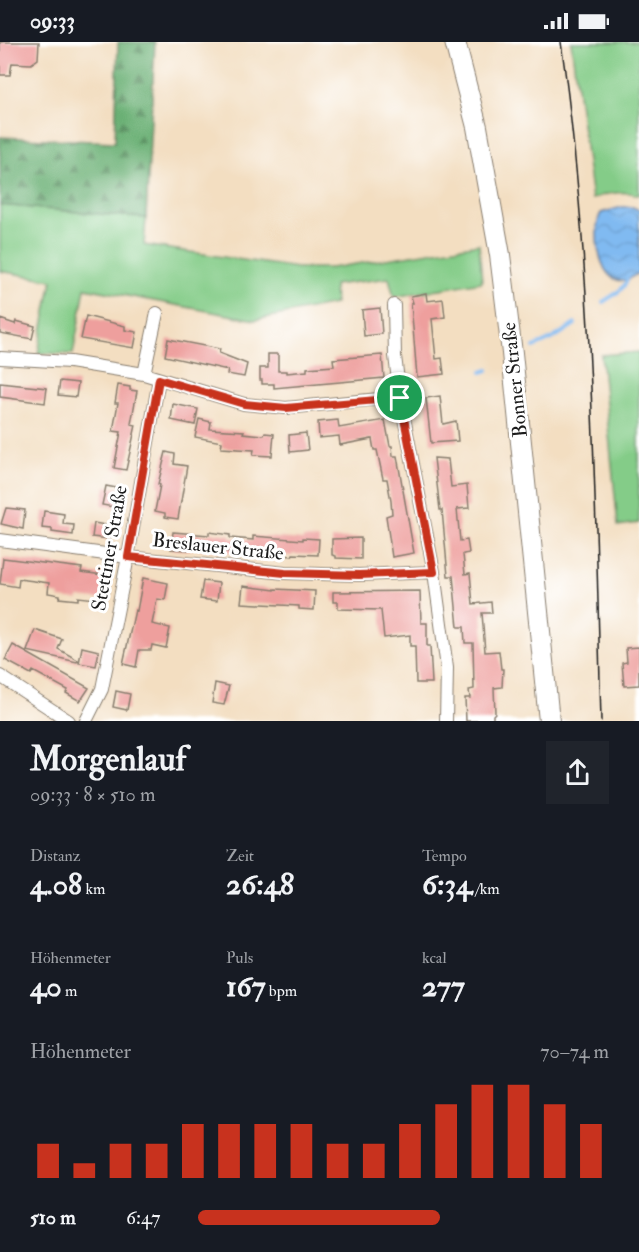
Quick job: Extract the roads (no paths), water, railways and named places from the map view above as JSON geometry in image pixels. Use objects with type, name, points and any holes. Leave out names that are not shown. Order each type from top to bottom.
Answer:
[{"type":"main road","name":"Bonner Straße","points":[[455,42],[477,127],[500,255],[549,721]]},
{"type":"street","points":[[394,305],[395,357],[400,398],[434,572],[447,668],[446,721]]},
{"type":"street","points":[[144,374],[157,314]]},
{"type":"street","points":[[0,358],[70,362],[144,374],[244,404],[286,408],[400,398]]},
{"type":"street","name":"Stettiner Straße","points":[[86,721],[102,689],[159,379]]},
{"type":"street","name":"Breslauer Straße","points":[[0,540],[128,557],[285,573],[359,575],[434,572]]},
{"type":"street","points":[[0,676],[69,721]]},
{"type":"water","points":[[622,207],[633,207],[639,210],[639,272],[626,280],[615,280],[607,273],[602,262],[598,248],[598,222],[601,213]]},
{"type":"waterway","points":[[603,302],[620,290],[627,280]]},
{"type":"waterway","points":[[534,347],[552,339],[575,324]]},
{"type":"waterway","points":[[482,372],[488,370]]},
{"type":"tram line","points":[[561,42],[572,126],[586,296],[591,381],[601,721]]}]
